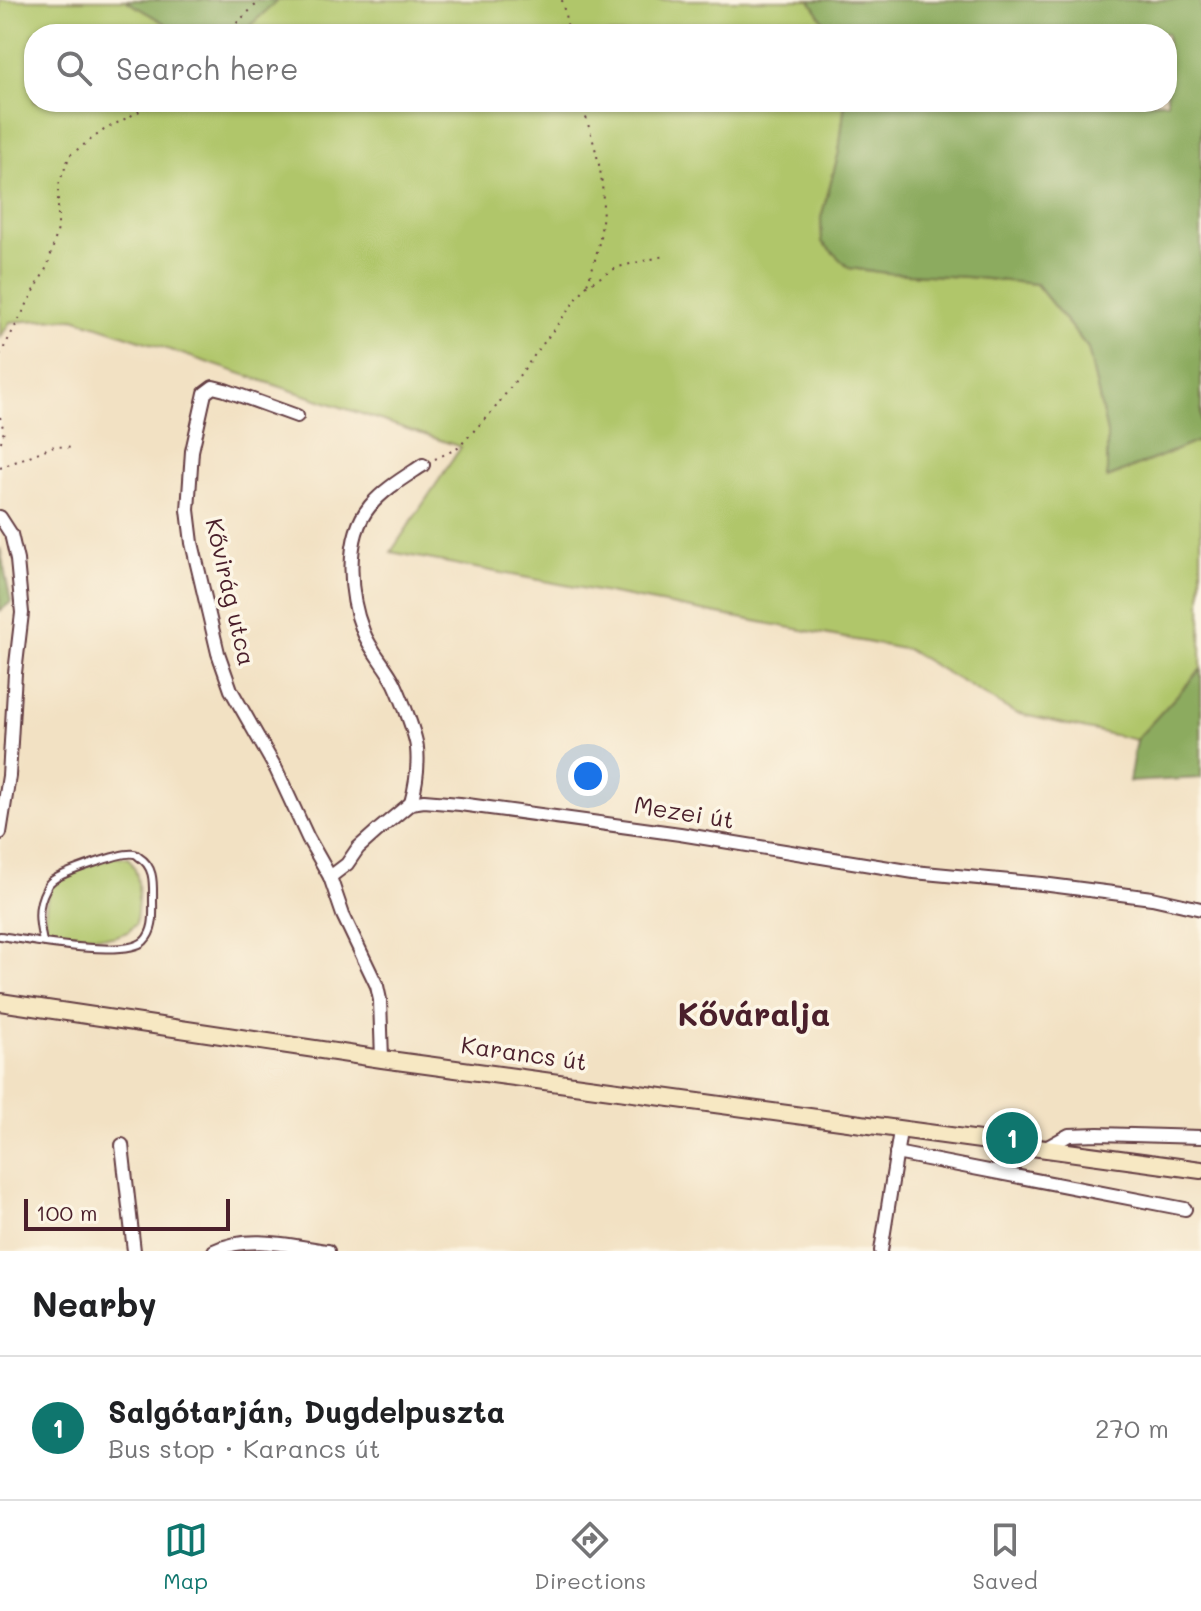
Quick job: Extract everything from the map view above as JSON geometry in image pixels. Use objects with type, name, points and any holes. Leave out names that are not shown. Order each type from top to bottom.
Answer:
[{"type":"main road","name":"Karancs út","points":[[0,1002],[382,1059],[1201,1170]]},
{"type":"street","name":"Kővirág utca","points":[[297,416],[225,390],[209,389],[205,393],[192,451],[188,510],[192,543],[218,653],[231,690],[276,769],[330,877]]},
{"type":"street","points":[[382,1059],[377,986],[343,915],[330,877],[347,864],[358,848],[411,803],[418,777],[417,746],[395,684],[363,633],[352,581],[351,557],[359,523],[368,508],[382,494],[423,465]]},
{"type":"street","points":[[0,517],[11,534],[17,560],[22,613],[9,776],[0,833]]},
{"type":"street","name":"Mezei út","points":[[411,803],[460,804],[680,834],[914,872],[1152,898],[1201,909]]},
{"type":"street","points":[[881,1251],[900,1131]]},
{"type":"street","points":[[1043,1150],[1069,1135],[1201,1137]]},
{"type":"street","points":[[122,1145],[134,1251]]},
{"type":"street","points":[[896,1153],[1185,1209]]},
{"type":"street","points":[[214,1251],[228,1244],[262,1242],[328,1251]]},
{"type":"lane","points":[[0,936],[43,942],[105,949],[125,949],[143,941],[151,931],[153,918],[153,874],[148,863],[134,854],[125,854],[54,879],[47,886],[38,916],[43,942]]},
{"type":"path","points":[[236,24],[261,0]]},
{"type":"path","points":[[562,0],[567,24]]},
{"type":"path","points":[[0,355],[48,265],[58,229],[58,186],[70,155],[104,130],[138,112]]},
{"type":"path","points":[[423,465],[458,448],[470,437],[587,285],[594,265],[605,198],[598,157],[585,112]]},
{"type":"path","points":[[587,285],[618,267],[664,256]]},
{"type":"path","points":[[0,417],[4,431],[0,445]]},
{"type":"path","points":[[0,468],[54,446],[72,448]]},
{"type":"green space","points":[[0,0],[125,0],[166,24],[24,24],[24,112],[844,112],[839,152],[821,218],[822,241],[849,268],[1036,284],[1088,348],[1107,433],[1108,478],[1201,440],[1201,669],[1136,740],[1015,713],[908,650],[391,552],[461,447],[74,318],[10,322],[0,338]]},
{"type":"green space","points":[[125,0],[278,0],[252,24],[166,24]]},
{"type":"green space","points":[[278,0],[810,0],[826,24],[252,24]]},
{"type":"green space","points":[[810,0],[1201,0],[1201,440],[1107,478],[1107,433],[1088,348],[1036,284],[849,268],[822,242],[821,218],[839,152],[844,112],[1177,112],[1177,24],[826,24]]},
{"type":"green space","points":[[0,548],[11,602],[0,611]]},
{"type":"green space","points":[[1201,669],[1201,778],[1129,782],[1136,740]]},
{"type":"green space","points":[[115,856],[128,858],[136,873],[136,924],[128,932],[113,937],[49,932],[44,925],[46,905],[49,890],[55,881],[70,872]]},
{"type":"place","name":"Salgótarján, Dugdelpuszta","points":[[1012,1138]]},
{"type":"district","name":"Kőváralja","points":[[754,1015]]}]
